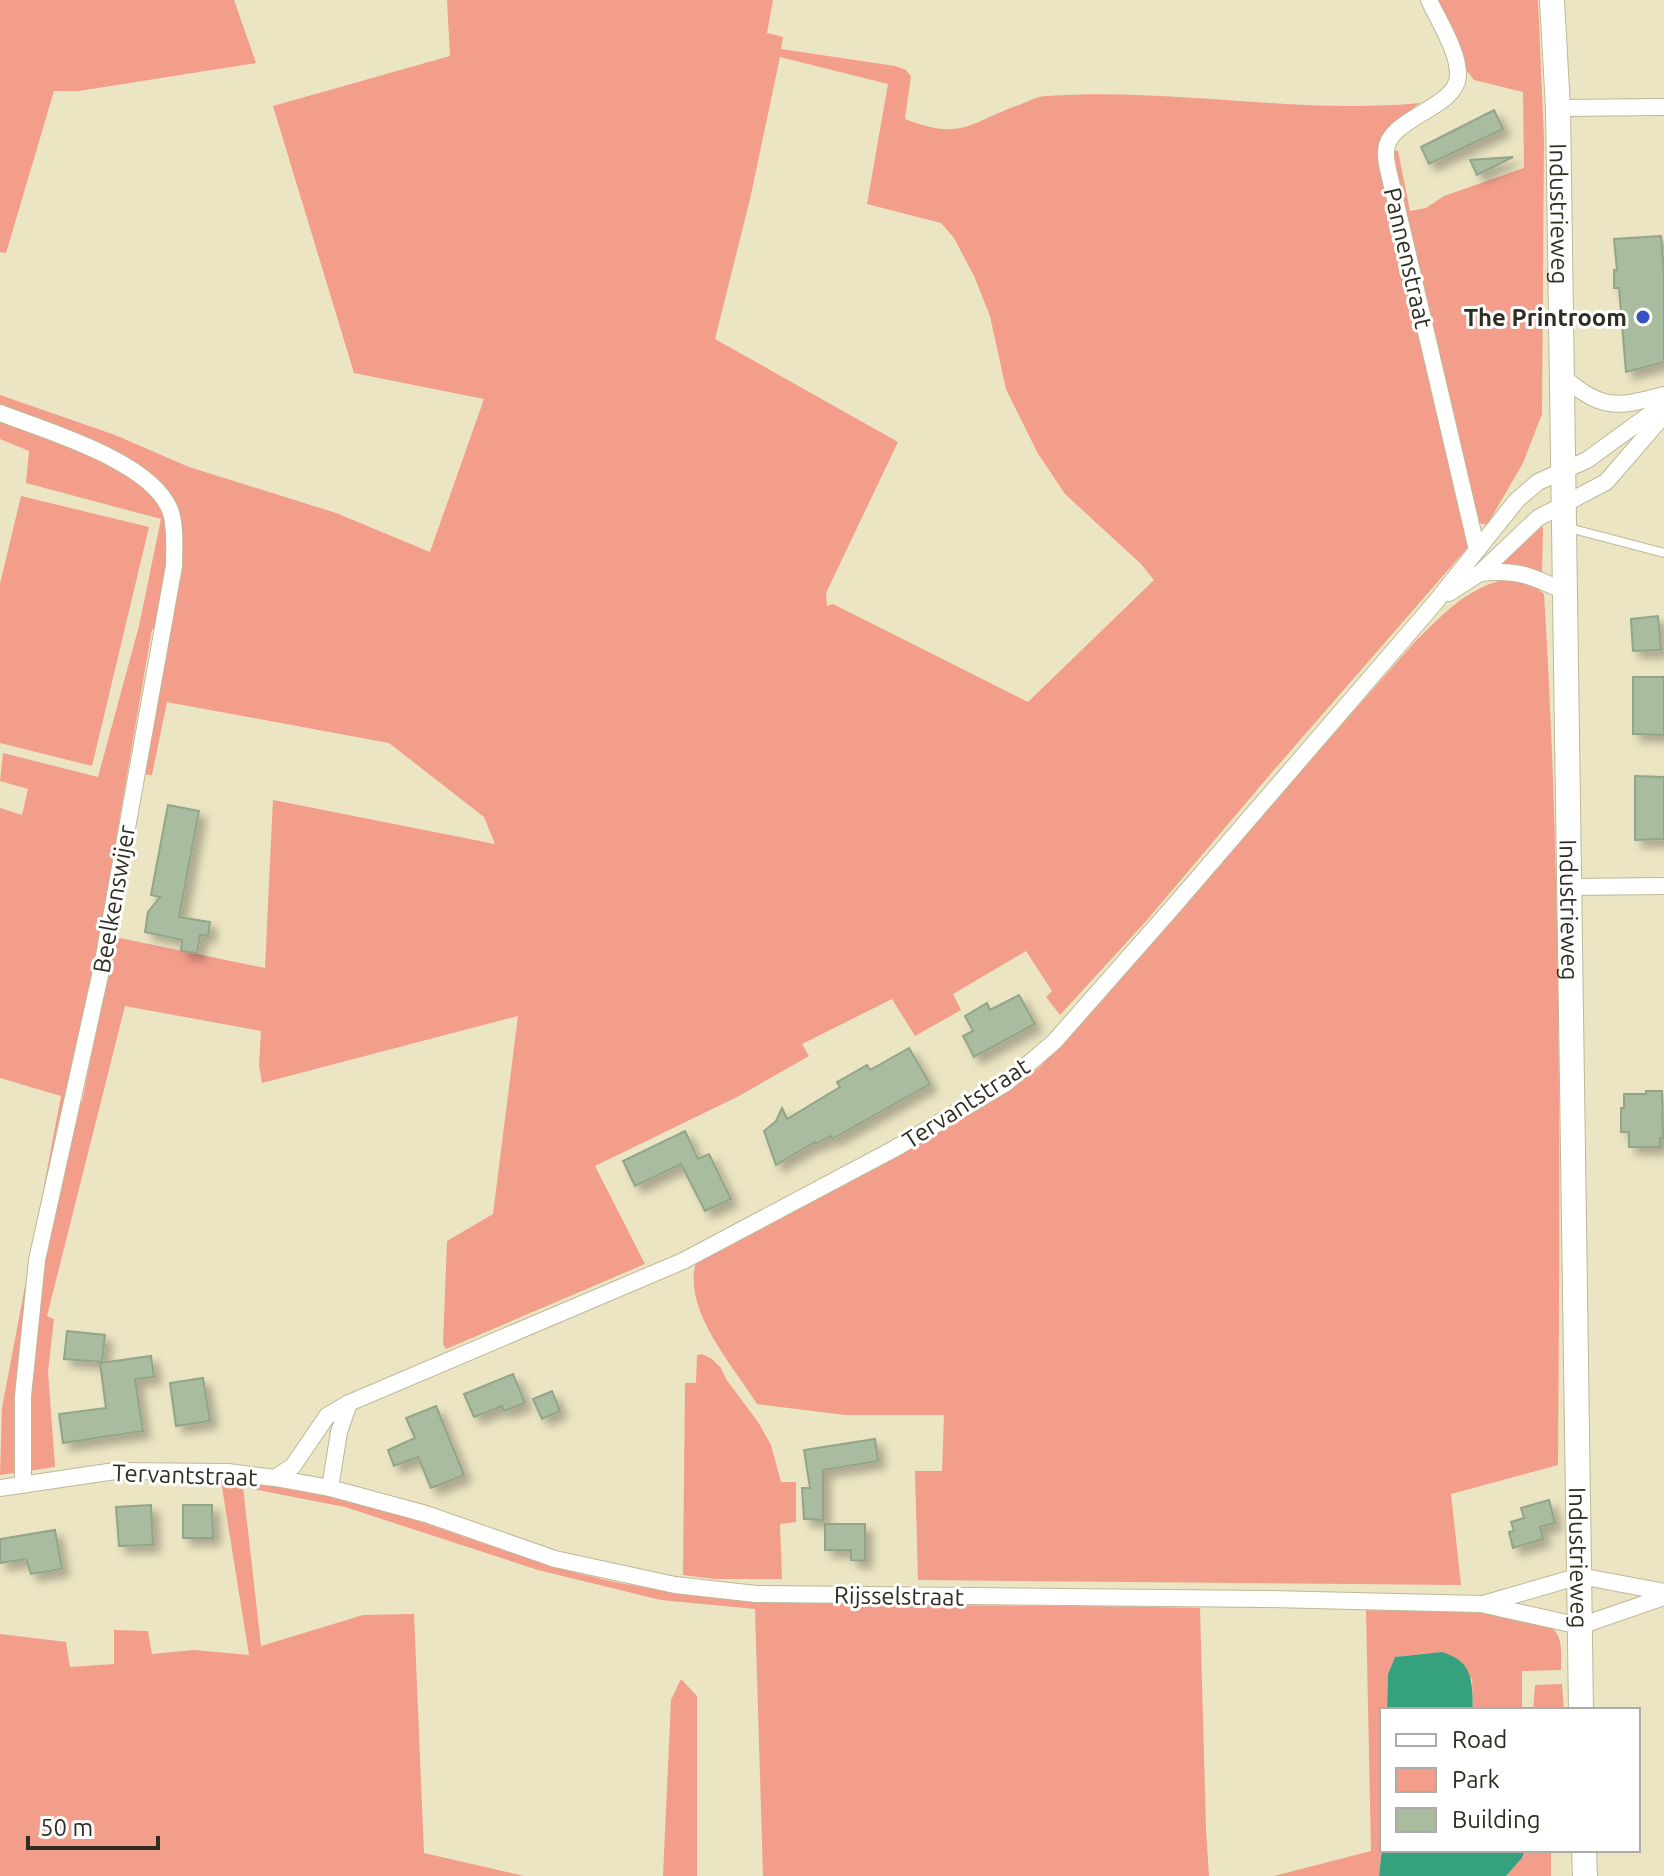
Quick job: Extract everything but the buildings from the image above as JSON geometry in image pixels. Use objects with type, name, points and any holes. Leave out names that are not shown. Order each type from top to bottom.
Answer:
[{"type":"main road","name":"Industrieweg","points":[[1552,0],[1558,108],[1581,1708]]},
{"type":"main road","points":[[1584,1852],[1585,1876]]},
{"type":"street","name":"Pannenstraat","points":[[1429,0],[1456,63],[1458,78],[1451,91],[1394,132],[1385,149],[1477,550]]},
{"type":"street","name":"Industrieweg","points":[[1558,108],[1664,107]]},
{"type":"street","points":[[1562,376],[1582,393],[1605,404],[1631,404],[1664,395]]},
{"type":"street","name":"Tervantstraat","points":[[275,1478],[293,1466],[327,1416],[349,1403],[683,1261],[894,1149],[1006,1083],[1054,1042],[1434,604],[1517,500],[1538,482],[1587,460],[1664,404]]},
{"type":"street","name":"Beelkenswijer","points":[[0,413],[119,460],[162,495],[172,512],[174,566],[103,962],[37,1260],[23,1396],[23,1485]]},
{"type":"street","name":"Tervantstraat","points":[[1434,604],[1480,573],[1538,518],[1564,517],[1606,482],[1664,415]]},
{"type":"street","points":[[1480,573],[1506,570],[1528,574],[1565,592]]},
{"type":"street","points":[[1569,887],[1664,886]]},
{"type":"street","points":[[330,1488],[339,1432],[349,1403]]},
{"type":"street","name":"Tervantstraat","points":[[0,1488],[115,1471],[228,1472],[330,1488]]},
{"type":"street","name":"Rijsselstraat","points":[[330,1488],[426,1514],[555,1559],[675,1585],[756,1594],[1481,1604],[1580,1626],[1615,1616],[1664,1594]]},
{"type":"street","name":"Rijsselstraat","points":[[1481,1604],[1580,1576],[1664,1594]]},
{"type":"lane","points":[[1564,517],[1664,553]]},
{"type":"green space","points":[[0,0],[234,0],[256,63],[79,91],[54,91],[6,253],[0,252]]},
{"type":"green space","points":[[447,0],[773,0],[767,33],[783,37],[781,49],[906,70],[911,76],[905,119],[940,129],[975,124],[1048,96],[1141,95],[1327,106],[1420,103],[1391,128],[1380,148],[1398,151],[1410,211],[1426,208],[1444,196],[1524,168],[1523,92],[1474,80],[1467,71],[1437,0],[1538,0],[1544,139],[1542,414],[1523,463],[1487,525],[1479,523],[1468,547],[1147,920],[1060,1015],[1046,997],[1052,991],[1026,951],[953,994],[961,1010],[915,1036],[892,999],[802,1044],[809,1056],[739,1096],[595,1166],[645,1264],[446,1349],[443,1344],[447,1241],[493,1214],[518,1016],[262,1083],[259,1065],[261,1031],[125,1006],[47,1316],[54,1319],[48,1372],[55,1467],[0,1475],[2,1408],[61,1096],[0,1078],[0,808],[22,815],[28,789],[0,781],[3,753],[98,777],[139,626],[161,519],[26,483],[29,451],[0,439],[0,395],[115,435],[189,467],[336,513],[430,552],[484,399],[354,373],[273,106],[450,56]],"holes":[[[780,57],[888,84],[867,204],[941,223],[954,238],[990,316],[1006,389],[1037,452],[1065,494],[1141,564],[1154,580],[1028,702],[833,604],[827,606],[826,593],[898,442],[715,339],[750,199]],[[152,629],[166,632],[138,774],[152,775],[167,702],[389,743],[484,817],[495,844],[273,800],[265,968],[115,937],[82,1102],[68,1098]]]},
{"type":"green space","points":[[21,496],[149,527],[92,766],[0,743],[0,584]]},
{"type":"green space","points":[[1540,525],[1543,528],[1542,572],[1522,565],[1500,566],[1500,563]]},
{"type":"green space","points":[[1514,578],[1531,583],[1544,594],[1550,703],[1558,1030],[1558,1465],[1451,1494],[1461,1585],[918,1580],[915,1471],[942,1471],[944,1415],[845,1415],[757,1404],[723,1355],[703,1318],[696,1299],[696,1263],[1006,1093],[1041,1066],[1412,645],[1457,602],[1483,587]]},
{"type":"green space","points":[[702,1354],[721,1368],[758,1422],[771,1445],[781,1482],[796,1482],[796,1522],[780,1524],[782,1579],[715,1579],[683,1575],[685,1383],[696,1383],[697,1355]]},
{"type":"green space","points":[[221,1481],[273,1485],[324,1494],[374,1507],[574,1572],[625,1584],[681,1592],[848,1603],[1200,1608],[1209,1876],[763,1876],[755,1609],[661,1600],[538,1570],[345,1507],[243,1487],[261,1646],[363,1615],[414,1614],[424,1853],[524,1876],[0,1876],[0,1634],[66,1642],[70,1667],[114,1664],[114,1630],[148,1631],[152,1654],[194,1650],[249,1655]]},
{"type":"green space","points":[[1366,1610],[1497,1613],[1551,1627],[1560,1641],[1561,1670],[1522,1671],[1522,1708],[1473,1708],[1472,1679],[1442,1652],[1395,1657],[1388,1674],[1387,1708],[1380,1708],[1382,1852],[1379,1876],[1274,1876],[1371,1851]]},
{"type":"green space","points":[[681,1679],[697,1696],[697,1876],[663,1876],[671,1700]]},
{"type":"green space","points":[[1562,1684],[1564,1708],[1533,1708],[1535,1685]]},
{"type":"green space","points":[[1524,1852],[1551,1852],[1551,1876],[1506,1876]]},
{"type":"shaded area","points":[[1442,1652],[1460,1661],[1469,1674],[1473,1708],[1387,1708],[1388,1674],[1395,1657]]},
{"type":"shaded area","points":[[1382,1852],[1524,1852],[1506,1876],[1379,1876]]},
{"type":"place","name":"The Printroom","points":[[1643,317]]}]
